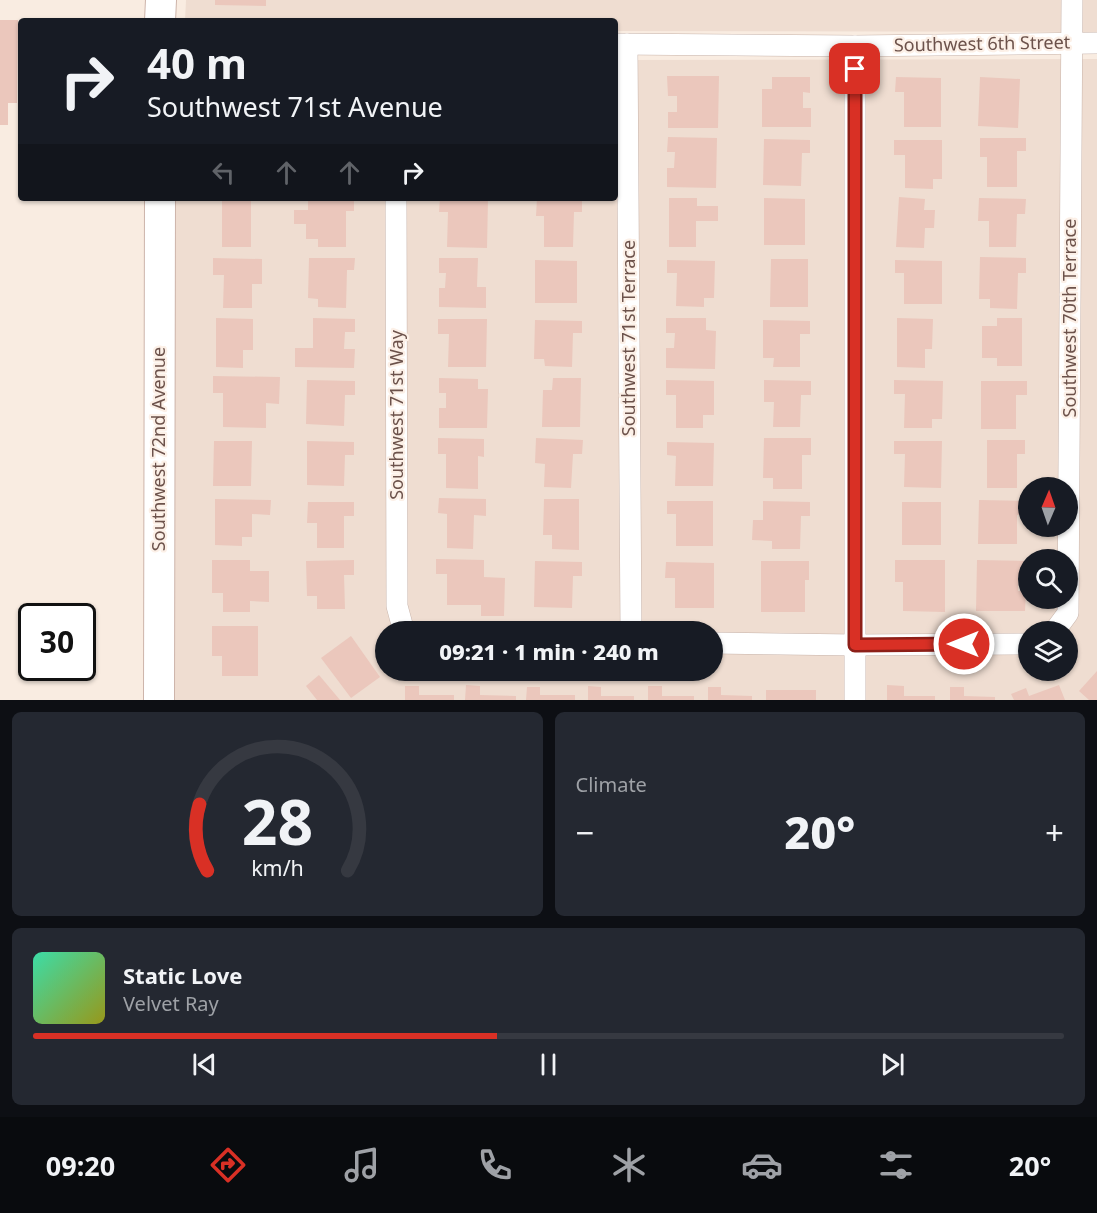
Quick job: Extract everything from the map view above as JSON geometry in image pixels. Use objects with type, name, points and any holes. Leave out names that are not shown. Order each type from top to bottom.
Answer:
[{"type":"street","points":[[160,18],[161,0]]},
{"type":"street","name":"Southwest 70th Terrace","points":[[1063,621],[1068,614],[1072,0]]},
{"type":"street","name":"Southwest 6th Street","points":[[621,44],[855,46],[1097,44]]},
{"type":"street","name":"Southwest 71st Terrace","points":[[621,44],[631,621]]},
{"type":"street","points":[[855,46],[855,700]]},
{"type":"street","name":"Southwest 72nd Avenue","points":[[159,700],[160,201]]},
{"type":"street","name":"Southwest 71st Way","points":[[396,201],[397,606],[402,621]]},
{"type":"street","points":[[723,643],[1018,644]]},
{"type":"shaded area","points":[[186,0],[1097,0],[1097,32],[618,31],[618,18],[185,18]]},
{"type":"shaded area","points":[[1097,59],[1097,700],[170,700],[176,201],[618,201],[618,60]]},
{"type":"building","points":[[215,0],[266,0],[266,6],[215,5]]},
{"type":"building","points":[[0,20],[18,20],[17,103],[8,103],[8,125],[0,125]]},
{"type":"building","points":[[667,76],[719,76],[718,128],[668,128],[668,112],[677,112],[677,96],[668,96]]},
{"type":"building","points":[[772,77],[810,77],[810,93],[803,92],[803,108],[811,108],[811,127],[762,127],[762,89],[772,89]]},
{"type":"building","points":[[896,77],[941,78],[941,127],[904,127],[904,92],[895,92]]},
{"type":"building","points":[[980,77],[1020,79],[1018,128],[978,126]]},
{"type":"building","points":[[668,137],[717,138],[716,188],[667,187],[667,168],[674,168],[675,152],[667,152]]},
{"type":"building","points":[[980,138],[1026,138],[1026,151],[1017,151],[1017,187],[987,187],[987,157],[980,157]]},
{"type":"building","points":[[764,139],[810,140],[810,153],[802,153],[801,186],[763,185]]},
{"type":"building","points":[[894,140],[942,140],[942,179],[933,179],[933,189],[905,188],[905,155],[894,155]]},
{"type":"building","points":[[899,197],[925,199],[924,210],[935,210],[934,228],[925,228],[924,248],[896,247]]},
{"type":"building","points":[[669,198],[697,198],[697,206],[718,206],[718,221],[696,221],[696,247],[669,247]]},
{"type":"building","points":[[764,198],[805,199],[805,245],[764,245]]},
{"type":"building","points":[[979,198],[1026,199],[1025,214],[1017,214],[1016,247],[989,247],[989,221],[978,221]]},
{"type":"building","points":[[222,201],[251,201],[251,247],[222,247]]},
{"type":"building","points":[[308,201],[354,201],[354,211],[346,211],[346,247],[318,247],[318,239],[306,239],[306,224],[294,224],[294,210],[308,210]]},
{"type":"building","points":[[440,201],[488,201],[487,248],[447,247],[448,212],[439,212]]},
{"type":"building","points":[[537,201],[582,201],[582,212],[574,212],[573,247],[544,247],[544,216],[536,216]]},
{"type":"building","points":[[980,257],[1026,258],[1026,273],[1018,273],[1017,309],[990,308],[990,299],[979,299]]},
{"type":"building","points":[[213,258],[262,259],[262,284],[252,284],[252,308],[223,308],[224,275],[213,275]]},
{"type":"building","points":[[309,258],[355,258],[354,270],[347,270],[346,308],[318,307],[318,299],[308,298]]},
{"type":"building","points":[[439,258],[478,258],[477,287],[486,287],[486,308],[439,307],[439,288],[445,288],[446,273],[439,273]]},
{"type":"building","points":[[771,259],[808,259],[808,307],[770,307]]},
{"type":"building","points":[[535,260],[577,261],[577,303],[535,303]]},
{"type":"building","points":[[667,260],[715,261],[714,298],[704,298],[704,307],[676,306],[677,273],[667,273]]},
{"type":"building","points":[[895,260],[942,261],[942,304],[904,304],[904,273],[895,273]]},
{"type":"building","points":[[216,318],[253,319],[253,350],[243,350],[243,368],[216,367]]},
{"type":"building","points":[[313,318],[355,319],[355,332],[345,332],[344,349],[355,349],[354,368],[295,367],[295,348],[313,348]]},
{"type":"building","points":[[666,318],[706,318],[706,330],[716,331],[715,369],[666,368],[666,348],[674,348],[675,333],[666,333]]},
{"type":"building","points":[[897,318],[933,319],[932,349],[925,349],[925,368],[897,367]]},
{"type":"building","points":[[997,318],[1022,318],[1022,366],[997,366],[997,358],[982,358],[982,326],[997,326]]},
{"type":"building","points":[[438,319],[487,319],[486,367],[448,367],[449,334],[438,334]]},
{"type":"building","points":[[535,320],[582,321],[582,333],[573,333],[572,367],[545,366],[544,359],[534,359]]},
{"type":"building","points":[[763,320],[810,321],[810,334],[800,334],[800,367],[773,367],[774,358],[763,358]]},
{"type":"building","points":[[213,376],[280,377],[279,404],[266,403],[266,428],[223,427],[223,393],[213,393]]},
{"type":"building","points":[[439,378],[478,379],[478,389],[488,389],[487,428],[439,428],[439,408],[446,408],[446,393],[439,393]]},
{"type":"building","points":[[553,378],[581,378],[580,427],[542,427],[543,390],[552,390]]},
{"type":"building","points":[[307,380],[355,381],[355,395],[345,395],[344,426],[306,424]]},
{"type":"building","points":[[666,380],[714,381],[714,415],[703,415],[703,428],[676,428],[676,395],[666,395]]},
{"type":"building","points":[[764,380],[811,381],[811,395],[801,395],[800,427],[773,427],[774,402],[764,402]]},
{"type":"building","points":[[894,380],[943,381],[942,419],[932,419],[932,428],[904,428],[905,394],[894,394]]},
{"type":"building","points":[[981,381],[1027,381],[1027,395],[1016,395],[1016,429],[981,429]]},
{"type":"building","points":[[438,438],[484,439],[484,457],[478,456],[478,489],[446,488],[446,454],[438,454]]},
{"type":"building","points":[[536,438],[583,440],[582,454],[573,454],[571,488],[544,487],[545,464],[535,463]]},
{"type":"building","points":[[764,438],[811,438],[811,455],[802,455],[802,489],[773,489],[773,478],[763,478]]},
{"type":"building","points":[[987,440],[1025,440],[1025,454],[1017,454],[1017,488],[987,488]]},
{"type":"building","points":[[214,441],[252,441],[251,486],[213,486]]},
{"type":"building","points":[[307,441],[354,442],[354,455],[345,455],[344,486],[307,485]]},
{"type":"building","points":[[894,441],[942,441],[941,488],[904,487],[905,454],[894,454]]},
{"type":"building","points":[[667,442],[714,443],[713,486],[675,486],[676,456],[667,455]]},
{"type":"building","points":[[439,498],[486,499],[486,516],[474,515],[473,549],[447,548],[447,514],[438,513]]},
{"type":"building","points":[[215,499],[271,500],[270,515],[252,514],[252,537],[242,537],[242,546],[215,545]]},
{"type":"building","points":[[544,499],[579,499],[579,550],[552,549],[552,535],[543,535]]},
{"type":"building","points":[[979,500],[1018,501],[1017,544],[978,544]]},
{"type":"building","points":[[667,501],[713,501],[713,546],[676,546],[676,514],[667,514]]},
{"type":"building","points":[[763,501],[810,502],[810,516],[801,516],[800,549],[772,549],[772,541],[752,540],[753,520],[763,520]]},
{"type":"building","points":[[308,502],[354,502],[354,516],[344,516],[344,548],[317,548],[317,523],[307,523]]},
{"type":"building","points":[[902,502],[941,502],[941,545],[902,545]]},
{"type":"building","points":[[436,559],[484,560],[484,577],[505,578],[504,616],[481,616],[481,605],[447,605],[447,574],[436,574]]},
{"type":"building","points":[[212,560],[250,560],[250,571],[269,571],[269,602],[250,601],[250,612],[223,612],[223,593],[212,593]]},
{"type":"building","points":[[354,560],[354,575],[344,575],[345,609],[317,609],[317,596],[307,596],[306,561]]},
{"type":"building","points":[[895,560],[945,560],[945,612],[903,611],[903,582],[895,582]]},
{"type":"building","points":[[977,560],[1018,561],[1018,609],[1025,609],[1025,611],[976,611]]},
{"type":"building","points":[[535,561],[582,562],[582,576],[573,576],[572,608],[534,607]]},
{"type":"building","points":[[761,561],[809,561],[809,580],[805,580],[805,612],[761,612]]},
{"type":"building","points":[[666,562],[714,563],[714,608],[675,608],[675,578],[665,578]]},
{"type":"building","points":[[212,626],[258,626],[258,676],[222,676],[222,656],[212,656]]},
{"type":"building","points":[[351,636],[375,670],[375,681],[351,698],[321,658]]},
{"type":"building","points":[[1097,671],[1097,700],[1089,700],[1079,691]]},
{"type":"building","points":[[319,675],[340,700],[317,700],[306,686]]},
{"type":"building","points":[[466,685],[480,686],[480,695],[516,696],[516,700],[465,700]]},
{"type":"building","points":[[887,685],[904,686],[904,696],[935,696],[935,700],[887,700]]},
{"type":"building","points":[[1059,685],[1065,700],[1014,700],[1011,694],[1026,688],[1029,696]]},
{"type":"building","points":[[405,686],[419,686],[419,695],[454,695],[454,700],[405,700]]},
{"type":"building","points":[[588,686],[601,687],[601,696],[634,696],[634,700],[588,700]]},
{"type":"building","points":[[648,686],[662,686],[662,696],[694,696],[694,700],[648,700]]},
{"type":"building","points":[[527,687],[540,687],[540,695],[575,695],[575,700],[526,700]]},
{"type":"building","points":[[708,687],[721,687],[721,695],[752,696],[752,700],[708,700]]},
{"type":"building","points":[[950,687],[964,687],[964,696],[995,697],[995,700],[950,700]]},
{"type":"building","points":[[766,690],[816,690],[816,700],[766,700]]},
{"type":"route","points":[[855,69],[855,645],[964,644]]}]
